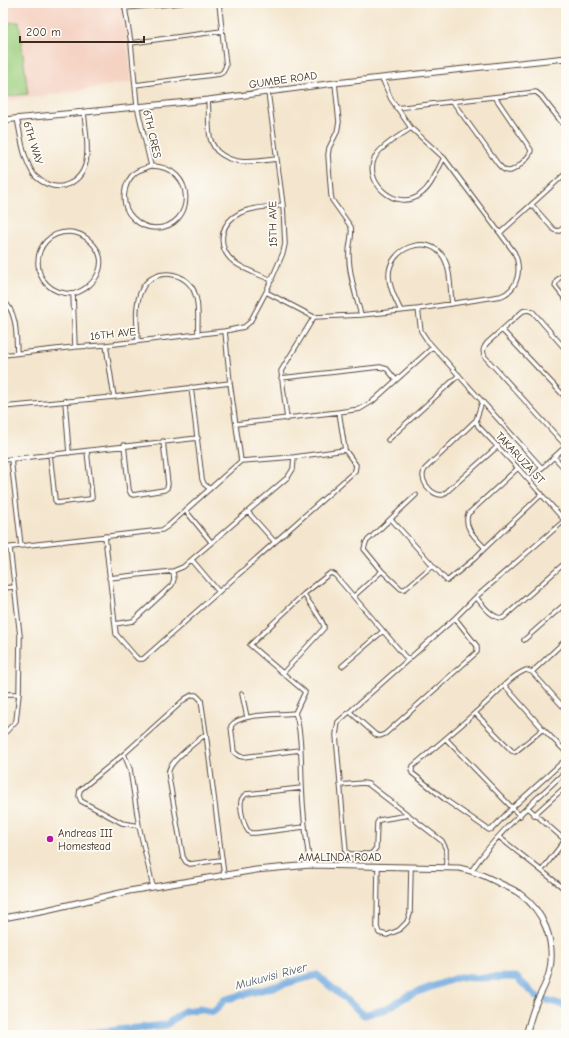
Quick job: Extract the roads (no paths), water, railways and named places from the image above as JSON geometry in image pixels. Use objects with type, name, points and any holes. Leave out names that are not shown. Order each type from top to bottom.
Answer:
[{"type":"street","name":"6TH CRES","points":[[151,166],[137,106],[131,43],[125,8],[182,3]]},
{"type":"street","points":[[135,86],[220,74],[223,72],[226,66],[219,3]]},
{"type":"street","points":[[131,43],[222,31]]},
{"type":"street","name":"GUMBE ROAD","points":[[3,120],[208,100],[335,83],[566,58]]},
{"type":"street","points":[[266,292],[314,317],[361,315],[452,304],[501,296],[510,291],[514,286],[519,266],[517,258],[444,158],[411,128],[396,108],[382,78]]},
{"type":"street","points":[[335,83],[340,122],[329,148],[328,155],[331,195],[332,200],[351,227],[352,232],[348,253],[349,264],[361,315]]},
{"type":"street","name":"15TH AVE","points":[[225,331],[241,328],[250,322],[272,280],[285,244],[283,205],[268,92]]},
{"type":"street","points":[[396,108],[536,92],[564,123],[566,128]]},
{"type":"street","points":[[453,102],[498,164],[504,170],[509,172],[514,170],[530,156],[531,150],[495,97]]},
{"type":"street","points":[[208,100],[210,138],[216,149],[223,156],[233,161],[240,162],[277,159]]},
{"type":"street","name":"6TH WAY","points":[[17,118],[26,156],[31,169],[43,182],[51,186],[60,186],[67,185],[75,180],[85,167],[88,151],[84,112]]},
{"type":"street","points":[[411,128],[382,149],[374,160],[373,175],[381,189],[386,194],[392,198],[401,200],[408,200],[420,196],[428,187],[444,158]]},
{"type":"street","name":"6TH CRES","points":[[151,166],[159,166],[174,172],[184,185],[186,193],[184,209],[180,216],[167,226],[159,228],[151,228],[136,222],[126,209],[124,202],[124,193],[130,178],[143,169],[151,166]]},
{"type":"street","points":[[500,233],[566,173]]},
{"type":"street","points":[[272,280],[243,268],[234,262],[224,250],[222,239],[224,229],[228,223],[241,212],[283,205]]},
{"type":"street","points":[[532,205],[554,230],[559,231],[566,226]]},
{"type":"street","points":[[65,232],[73,232],[88,238],[98,251],[100,259],[98,275],[94,282],[85,290],[74,294],[65,294],[50,288],[42,279],[38,267],[40,251],[44,244],[57,234],[65,232]]},
{"type":"street","points":[[401,311],[391,285],[389,276],[390,266],[395,257],[402,250],[411,246],[421,245],[430,247],[439,252],[443,257],[447,266],[452,304]]},
{"type":"street","points":[[566,272],[557,280],[555,286],[566,300]]},
{"type":"street","points":[[138,340],[136,313],[142,288],[152,278],[157,275],[165,274],[173,274],[184,279],[190,284],[195,293],[197,300],[198,334]]},
{"type":"street","points":[[74,294],[75,347]]},
{"type":"street","points":[[3,300],[12,310],[17,353]]},
{"type":"street","points":[[418,309],[421,331],[433,347],[542,468]]},
{"type":"street","points":[[529,480],[566,446],[485,357],[483,353],[485,345],[523,311],[530,310],[566,350]]},
{"type":"street","points":[[287,419],[280,374],[282,368],[314,317]]},
{"type":"street","points":[[502,330],[566,398]]},
{"type":"street","points":[[225,331],[240,461]]},
{"type":"street","name":"16TH AVE","points":[[3,355],[225,331]]},
{"type":"street","points":[[106,345],[114,397]]},
{"type":"street","points":[[236,424],[287,419],[364,407],[433,347]]},
{"type":"street","points":[[281,378],[380,367],[387,369],[396,380]]},
{"type":"street","points":[[388,440],[459,375]]},
{"type":"street","points":[[3,407],[114,397],[230,383]]},
{"type":"street","points":[[191,387],[202,479],[204,484],[210,488]]},
{"type":"street","points":[[65,401],[69,453]]},
{"type":"street","points":[[482,402],[476,420],[425,469],[422,476],[423,480],[435,494],[439,495],[445,493],[498,446]]},
{"type":"street","points":[[105,536],[116,634],[138,659],[143,659],[354,471],[356,465],[355,462],[345,450],[339,412]]},
{"type":"street","name":"TAKARUZA ST","points":[[476,420],[478,426],[542,494],[565,521]]},
{"type":"street","points":[[3,460],[87,451],[124,445],[198,438]]},
{"type":"street","points":[[124,445],[129,490],[133,495],[164,490],[167,488],[168,484],[163,441]]},
{"type":"street","points":[[3,548],[162,530],[186,511],[240,461],[294,457],[345,450]]},
{"type":"street","points":[[50,454],[54,500],[57,503],[90,499],[92,497],[87,451]]},
{"type":"street","points":[[110,578],[173,571],[183,567],[291,473],[294,457]]},
{"type":"street","points":[[554,457],[566,470]]},
{"type":"street","points":[[11,459],[21,546]]},
{"type":"street","points":[[485,548],[469,530],[466,522],[468,514],[518,468]]},
{"type":"street","points":[[391,519],[447,582],[474,559],[542,494]]},
{"type":"street","points":[[416,495],[366,542],[364,549],[382,571],[401,589],[405,589],[432,566]]},
{"type":"street","points":[[186,511],[212,543]]},
{"type":"street","points":[[248,512],[274,541]]},
{"type":"street","points":[[409,815],[379,820],[377,823],[376,848],[370,855],[348,854],[345,849],[340,785],[336,726],[338,722],[476,597],[565,521]]},
{"type":"street","points":[[3,735],[16,721],[19,694],[20,636],[10,548]]},
{"type":"street","points":[[192,560],[219,592]]},
{"type":"street","points":[[476,597],[494,616],[503,618],[566,562]]},
{"type":"street","points":[[115,624],[133,621],[151,605],[172,585],[174,580],[173,571]]},
{"type":"street","points":[[354,596],[382,571]]},
{"type":"street","points":[[310,865],[304,827],[298,720],[295,713],[305,692],[250,645],[304,594],[332,573],[354,596],[408,660]]},
{"type":"street","points":[[3,588],[14,587]]},
{"type":"street","points":[[283,673],[324,628],[324,624],[304,594]]},
{"type":"street","points":[[524,640],[566,603]]},
{"type":"street","points":[[350,712],[376,735],[380,736],[385,734],[477,652],[477,646],[454,618]]},
{"type":"street","points":[[342,666],[382,631]]},
{"type":"street","points":[[532,672],[566,640]]},
{"type":"street","points":[[566,710],[532,672],[526,670],[521,672],[414,766],[412,773],[447,801],[489,830],[492,829],[512,808],[566,759]]},
{"type":"street","points":[[505,686],[543,729],[566,752]]},
{"type":"street","points":[[3,694],[19,694]]},
{"type":"street","points":[[242,694],[246,717]]},
{"type":"street","points":[[139,826],[122,823],[81,802],[79,796],[80,790],[124,754],[185,699],[192,695],[196,695],[201,700],[224,875]]},
{"type":"street","points":[[295,713],[246,717],[235,722],[231,726],[234,752],[243,757],[300,750]]},
{"type":"street","points":[[475,713],[512,751],[515,752],[543,729]]},
{"type":"street","points":[[206,734],[195,742],[171,765],[168,771],[183,857],[186,862],[190,864],[222,860]]},
{"type":"street","points":[[446,739],[520,816]]},
{"type":"street","points":[[124,754],[130,769],[139,826],[153,887]]},
{"type":"street","points":[[472,870],[481,857],[499,837],[566,771]]},
{"type":"street","points":[[340,785],[368,784],[409,815],[442,841],[446,849],[446,868]]},
{"type":"street","points":[[534,815],[566,786]]},
{"type":"street","points":[[302,788],[246,794],[242,798],[241,802],[244,826],[250,833],[304,827]]},
{"type":"street","points":[[528,808],[534,815],[566,840],[542,870]]},
{"type":"street","points":[[499,837],[566,890]]},
{"type":"street","name":"AMALINDA ROAD","points":[[3,918],[153,887],[256,870],[310,865],[472,870],[487,876],[519,893],[532,904],[543,921],[549,937],[552,952],[550,971],[545,986],[536,1004],[526,1035]]},
{"type":"street","points":[[378,866],[377,927],[379,932],[388,935],[402,929],[409,919],[411,868]]},
{"type":"waterway","name":"Mukuvisi River","points":[[80,1035],[166,1025],[184,1011],[199,1009],[213,1012],[224,1000],[317,975],[364,1015],[386,1009],[409,995],[459,977],[516,977],[537,997],[566,1006]]},
{"type":"place","name":"Andreas III Homestead","points":[[50,839]]}]
